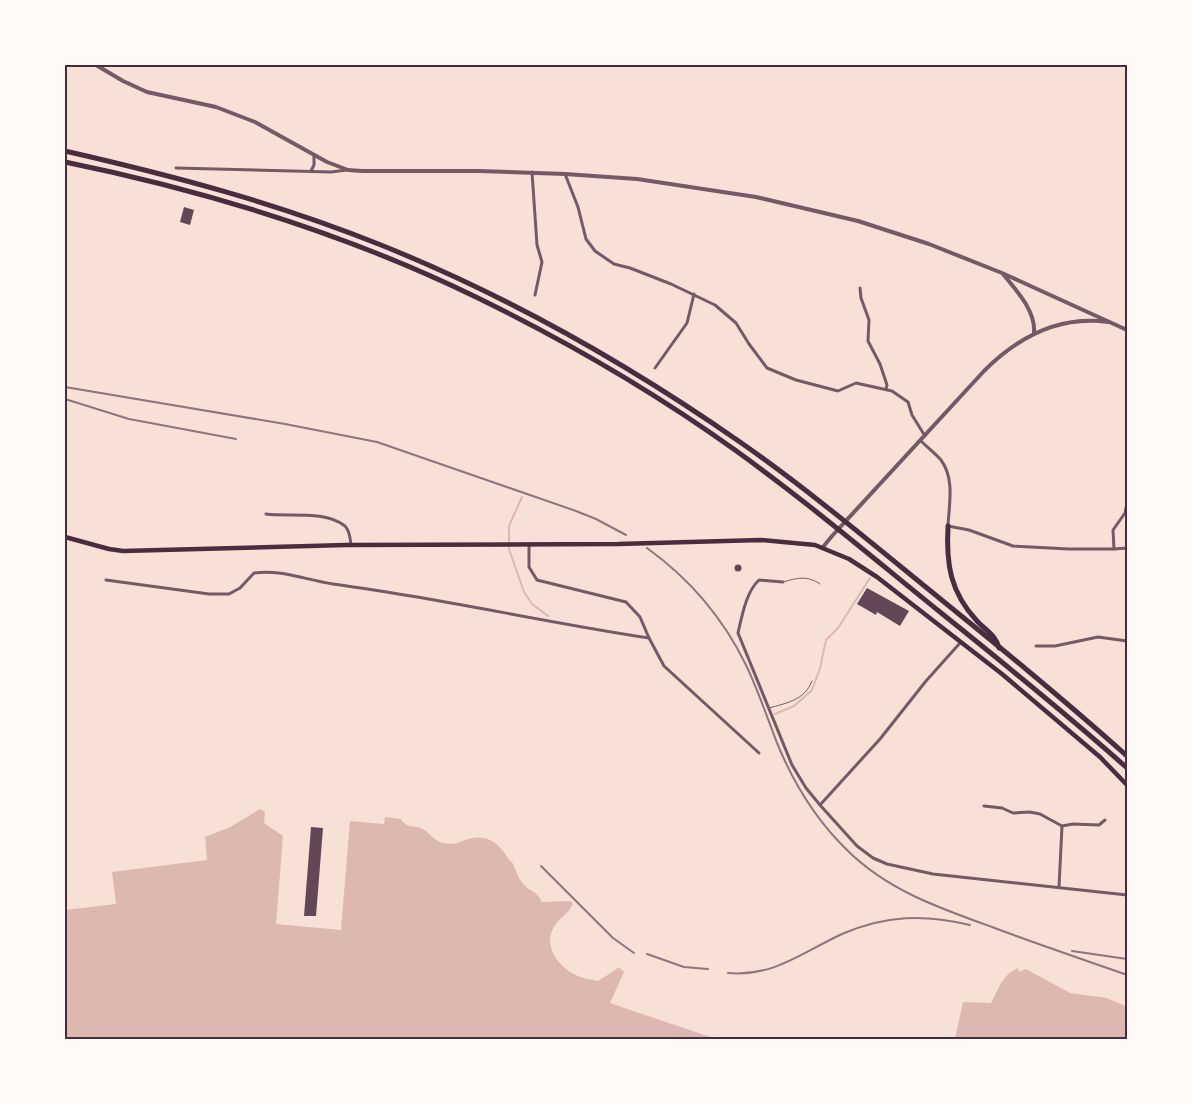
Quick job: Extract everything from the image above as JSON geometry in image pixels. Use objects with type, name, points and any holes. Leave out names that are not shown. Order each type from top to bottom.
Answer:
[{"type":"highway","points":[[65,151],[181,178],[289,211],[392,250],[480,289],[582,342],[643,377],[778,469],[853,527],[1127,756]]},
{"type":"highway","points":[[65,162],[170,185],[284,219],[380,254],[476,297],[592,358],[640,386],[736,450],[832,522],[1034,688],[1127,768]]},
{"type":"highway","points":[[948,526],[949,573],[957,593],[977,622],[998,640],[1000,648]]},
{"type":"main road","points":[[65,537],[123,551],[352,545],[762,540],[823,547],[867,570],[1002,674],[1100,758],[1127,785]]},
{"type":"street","points":[[96,65],[123,81],[147,92],[216,107],[254,122],[314,156],[348,170]]},
{"type":"street","points":[[311,172],[314,165],[314,156]]},
{"type":"street","points":[[176,168],[311,172],[348,170],[532,172],[637,179],[756,197],[858,221],[906,236],[1002,272],[1127,330]]},
{"type":"street","points":[[532,172],[537,245],[542,262],[535,295]]},
{"type":"street","points":[[565,174],[578,207],[586,239],[595,251],[614,264],[646,274],[715,305],[736,323],[766,368],[796,380],[838,392],[856,383],[886,389],[899,394],[908,402],[912,415],[925,436]]},
{"type":"street","points":[[1002,272],[1030,313],[1034,333]]},
{"type":"street","points":[[860,288],[861,298],[869,320],[868,341],[880,364],[887,385],[886,389]]},
{"type":"street","points":[[655,368],[687,324],[694,294]]},
{"type":"street","points":[[823,547],[998,357],[1034,333],[1049,326],[1073,321],[1092,320],[1112,323]]},
{"type":"street","points":[[921,441],[942,461],[947,472],[950,490],[948,526],[970,530],[1014,546],[1127,548]]},
{"type":"street","points":[[1114,549],[1114,530],[1125,513],[1127,503]]},
{"type":"street","points":[[266,514],[312,516],[333,520],[346,527],[350,534],[352,545]]},
{"type":"street","points":[[530,544],[528,567],[537,580],[626,602],[640,617],[664,666],[759,753]]},
{"type":"street","points":[[106,580],[210,594],[229,594],[240,588],[254,573],[265,571],[288,574],[318,582],[408,594],[539,620],[649,638]]},
{"type":"street","points":[[783,582],[759,580],[753,585],[738,633],[792,765],[806,788],[857,846],[873,858],[887,864],[933,874],[1127,895]]},
{"type":"street","points":[[1036,646],[1055,646],[1098,637],[1127,642]]},
{"type":"street","points":[[820,805],[880,739],[960,642]]},
{"type":"street","points":[[984,806],[1002,808],[1013,814],[1030,812],[1040,814],[1062,826],[1073,824],[1100,825],[1105,820]]},
{"type":"street","points":[[1059,887],[1062,826]]},
{"type":"lane","points":[[783,582],[802,577],[813,579],[820,584]]},
{"type":"lane","points":[[768,708],[797,700],[809,689],[812,681]]},
{"type":"shaded area","points":[[260,809],[265,812],[264,823],[283,836],[276,924],[341,930],[350,821],[384,824],[385,817],[401,819],[408,825],[421,828],[436,840],[448,844],[473,838],[486,838],[503,851],[512,862],[522,883],[535,893],[542,902],[570,901],[573,903],[556,924],[550,938],[552,951],[560,964],[578,976],[598,981],[619,967],[624,972],[610,1003],[716,1039],[65,1039],[65,910],[116,904],[112,872],[207,860],[205,837],[230,827]]},
{"type":"shaded area","points":[[1018,968],[1019,972],[1026,969],[1070,993],[1107,998],[1125,1006],[1127,1039],[955,1039],[963,1002],[991,1003],[1008,974]]},
{"type":"building","points":[[184,207],[194,210],[190,225],[180,222]]},
{"type":"building","points":[[738,565],[741,568],[738,571],[735,568]]},
{"type":"building","points":[[867,588],[909,611],[900,626],[877,612],[876,615],[857,604]]},
{"type":"building","points":[[311,827],[323,828],[316,916],[304,916]]},
{"type":"waterway","points":[[522,497],[509,526],[509,549],[524,592],[532,604],[548,616]]},
{"type":"waterway","points":[[775,714],[794,706],[812,690],[820,668],[826,640],[838,628],[870,578]]},
{"type":"railway","points":[[65,387],[285,424],[377,442],[576,511],[626,535]]},
{"type":"railway","points":[[65,399],[129,419],[236,439]]},
{"type":"railway","points":[[647,548],[691,586],[727,631],[750,674],[790,772],[815,813],[847,850],[863,864],[896,887],[933,905],[1127,975]]},
{"type":"railway","points":[[541,866],[613,938],[634,953]]},
{"type":"railway","points":[[728,973],[745,973],[774,967],[788,962],[842,934],[874,923],[905,918],[921,918],[953,921],[970,925]]},
{"type":"railway","points":[[1072,951],[1127,959]]},
{"type":"railway","points":[[647,954],[684,967],[708,969]]}]
